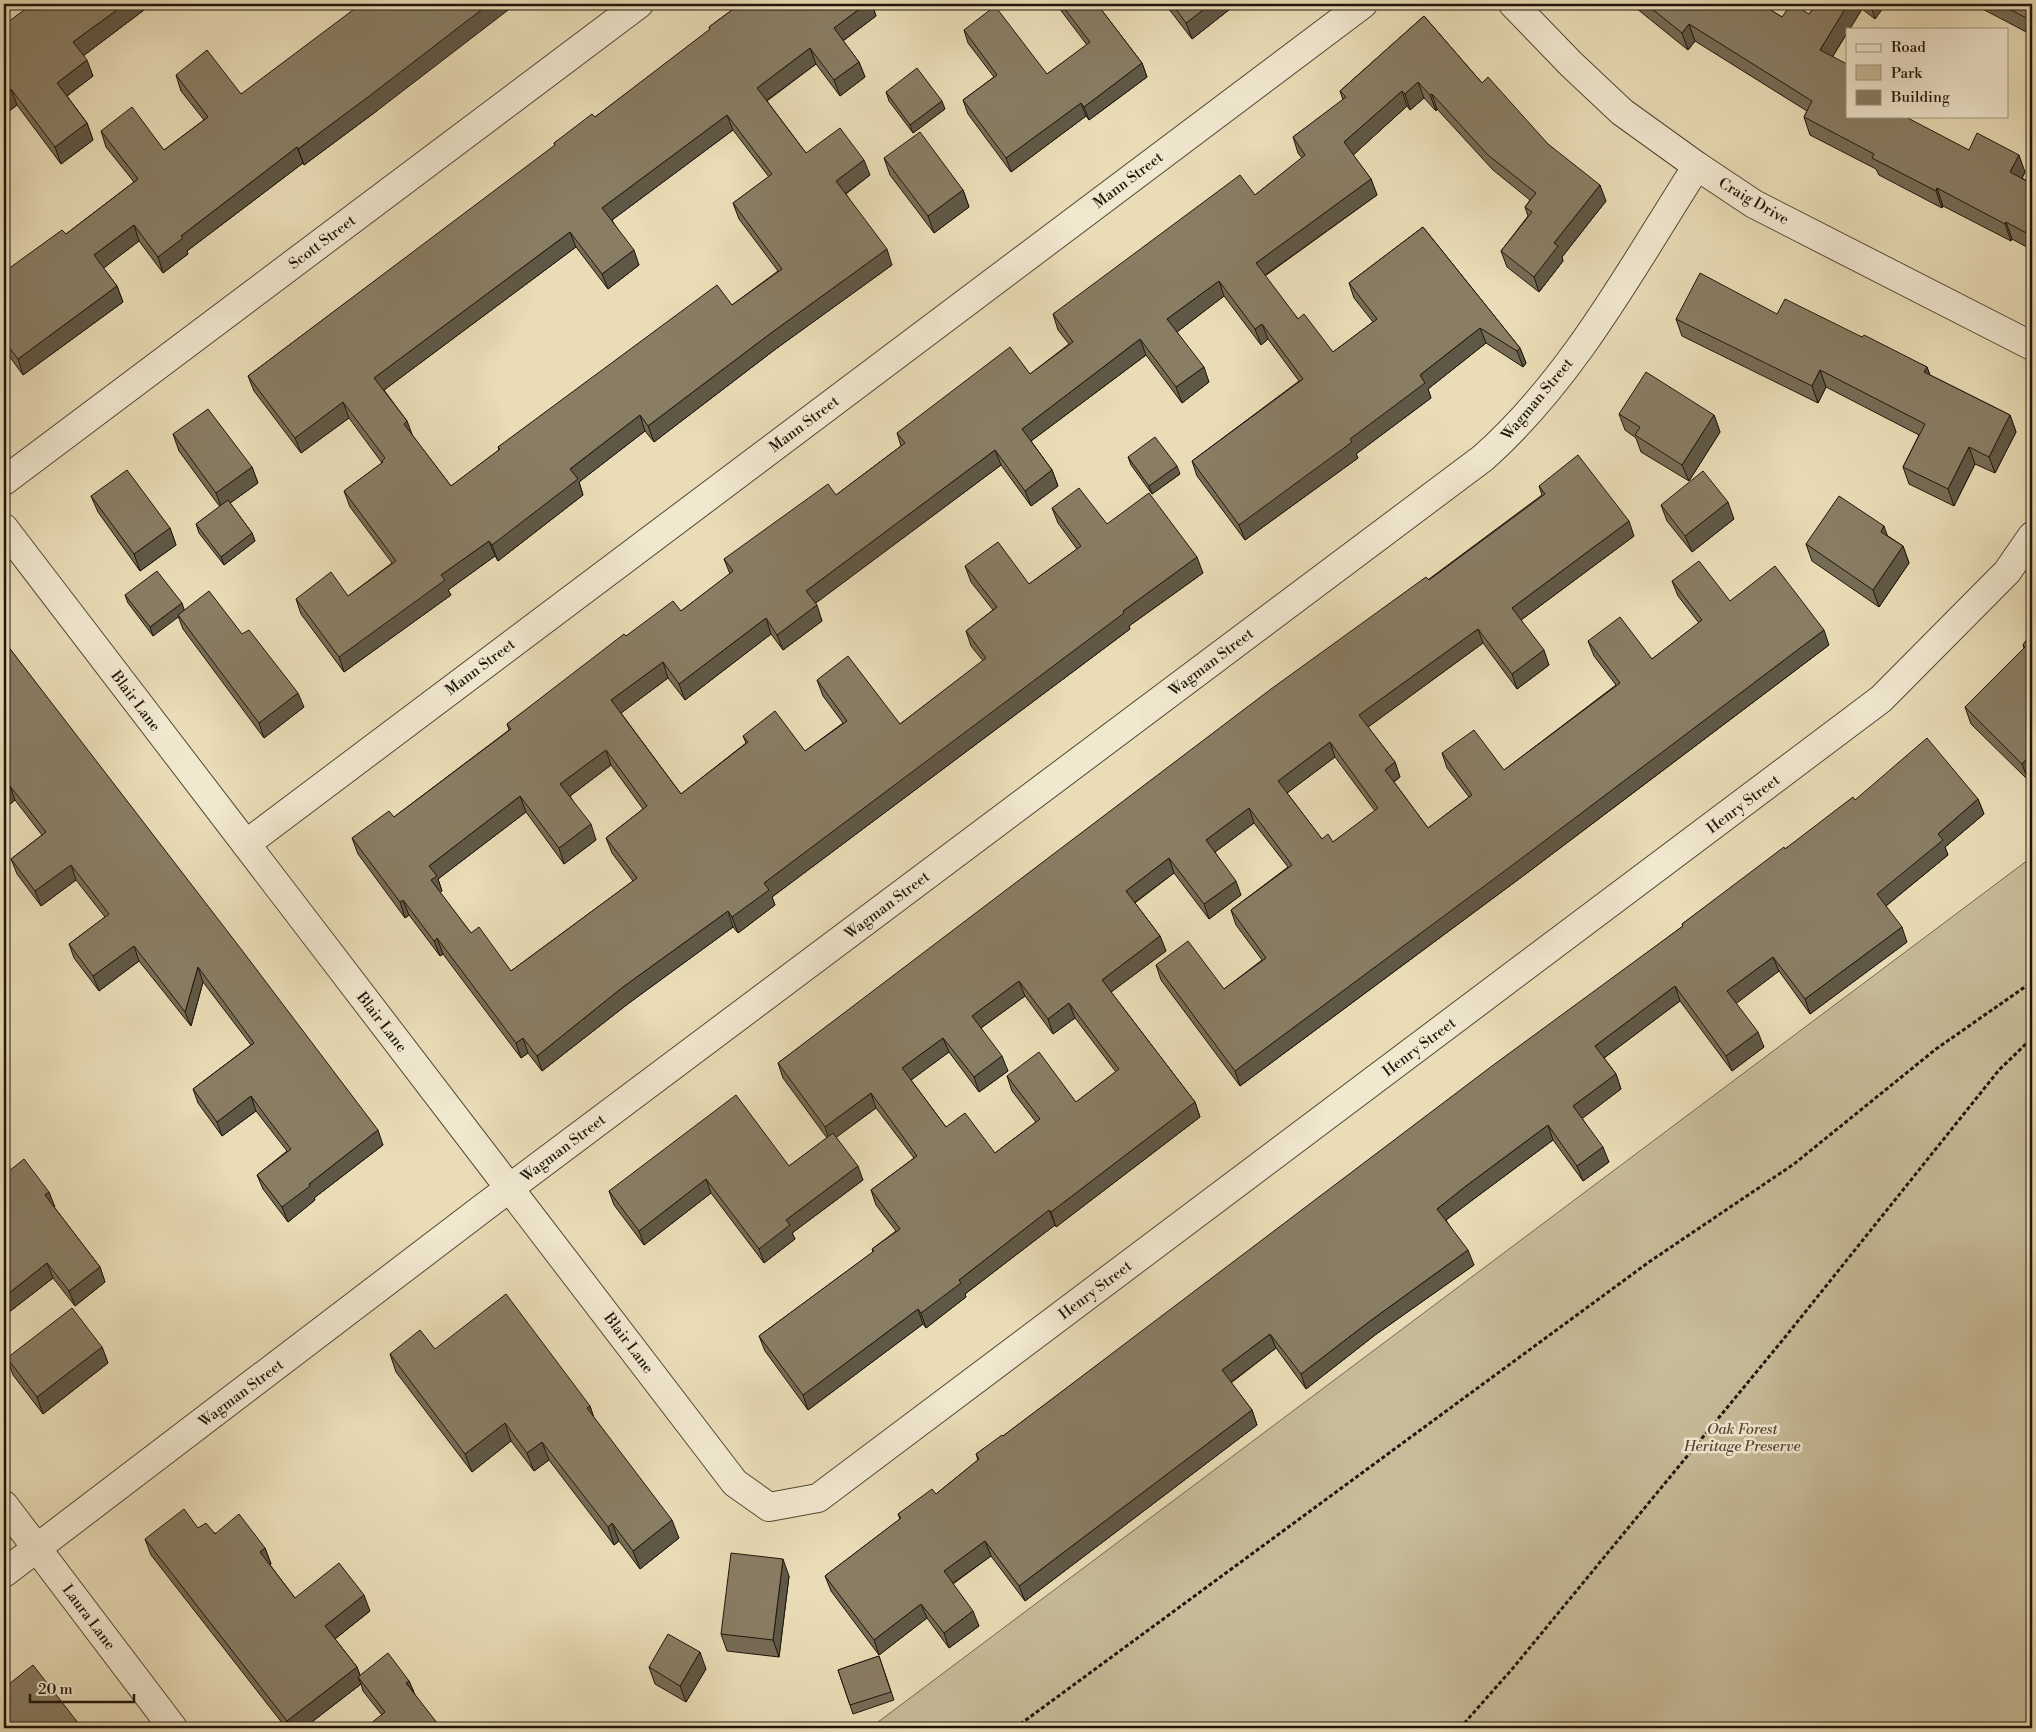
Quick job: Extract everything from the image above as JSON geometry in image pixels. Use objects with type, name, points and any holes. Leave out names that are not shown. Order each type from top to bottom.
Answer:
[{"type":"street","name":"Scott Street","points":[[4,481],[639,4]]},
{"type":"street","name":"Mann Street","points":[[246,844],[1363,4]]},
{"type":"street","name":"Craig Drive","points":[[1513,4],[1571,64],[1622,112],[1696,166],[1754,204],[2032,346]]},
{"type":"street","name":"Wagman Street","points":[[4,1573],[510,1188],[1483,458],[1510,434],[1544,395],[1589,335],[1696,166]]},
{"type":"street","name":"Blair Lane","points":[[4,528],[735,1483],[769,1507]]},
{"type":"street","name":"Henry Street","points":[[769,1507],[818,1498],[1881,699],[2007,572],[2032,536]]},
{"type":"street","name":"Laura Lane","points":[[4,1505],[174,1728]]},
{"type":"path","points":[[1015,1728],[1649,1262],[1794,1164],[1936,1049],[2032,982]]},
{"type":"path","points":[[1460,1728],[1513,1668],[1786,1336],[1999,1070],[2032,1038]]},
{"type":"green space","name":"Oak Forest Heritage Preserve","points":[[2032,857],[2032,1728],[870,1728]]},
{"type":"building","points":[[32,4],[125,4],[73,42],[87,60],[57,83],[87,123],[55,147],[11,89],[4,94],[4,25]]},
{"type":"building","points":[[361,4],[489,4],[372,94],[298,149],[297,147],[181,236],[183,238],[158,257],[134,225],[94,255],[117,286],[18,359],[4,341],[4,272],[62,230],[66,234],[138,179],[101,131],[132,107],[164,150],[208,117],[176,75],[207,50],[241,94]]},
{"type":"building","points":[[740,4],[866,4],[834,28],[859,62],[834,80],[810,48],[757,88],[806,153],[840,128],[864,160],[836,181],[887,249],[771,333],[648,426],[640,415],[570,469],[578,479],[492,545],[489,541],[441,575],[445,580],[339,657],[296,599],[331,572],[348,596],[396,561],[344,491],[383,462],[385,458],[343,402],[295,438],[248,376],[555,145],[554,143],[592,114],[595,117],[710,29],[709,27]],"holes":[[[727,115],[772,174],[733,203],[782,269],[732,305],[717,285],[498,447],[500,449],[451,486],[404,424],[407,421],[374,378],[570,232],[602,274],[634,250],[602,208]]]},
{"type":"building","points":[[1061,4],[1097,4],[1142,63],[1084,107],[1081,103],[1006,158],[963,100],[997,75],[964,30],[995,6],[1047,74],[1090,42]]},
{"type":"building","points":[[1172,4],[1211,4],[1186,23]]},
{"type":"building","points":[[1646,4],[1761,4],[1782,17],[1791,4],[1809,14],[1817,4],[1848,4],[1820,50],[1846,63],[1846,118],[1908,118],[1969,150],[1977,133],[2019,155],[2010,172],[2032,184],[2032,236],[1937,188],[1936,191],[1872,158],[1874,154],[1804,117],[1812,101],[1689,24],[1682,33]]},
{"type":"building","points":[[2000,4],[2032,4],[2032,21]]},
{"type":"building","points":[[1424,16],[1482,83],[1488,77],[1548,144],[1600,185],[1554,243],[1558,246],[1534,277],[1501,251],[1532,212],[1525,207],[1536,193],[1488,155],[1432,94],[1430,95],[1418,82],[1405,94],[1402,91],[1344,142],[1371,179],[1256,263],[1298,319],[1304,314],[1333,352],[1377,319],[1349,283],[1423,227],[1520,348],[1517,351],[1480,328],[1420,375],[1425,383],[1350,439],[1352,442],[1239,525],[1192,461],[1303,379],[1262,324],[1255,329],[1219,281],[1167,319],[1204,367],[1176,387],[1140,339],[1022,429],[1052,470],[1025,491],[995,450],[806,591],[817,605],[777,635],[766,618],[679,684],[663,662],[611,700],[681,794],[748,742],[743,736],[775,711],[805,751],[847,721],[817,680],[848,656],[900,724],[986,658],[966,631],[997,607],[965,566],[998,542],[1029,584],[1081,546],[1052,508],[1079,488],[1107,524],[1149,493],[1197,557],[764,883],[769,890],[732,917],[728,911],[623,987],[537,1056],[523,1038],[516,1043],[437,938],[434,941],[403,900],[400,902],[352,838],[389,811],[394,817],[511,729],[507,724],[624,634],[626,636],[673,601],[681,611],[733,571],[724,559],[828,484],[836,495],[905,443],[897,433],[1010,347],[1030,374],[1073,342],[1053,314],[1240,175],[1255,195],[1305,155],[1293,137],[1346,97],[1340,91]],"holes":[[[606,750],[647,806],[606,838],[637,878],[511,971],[479,927],[471,933],[431,880],[437,876],[429,866],[520,796],[559,848],[591,824],[560,784]]]},
{"type":"building","points":[[917,68],[942,101],[910,125],[886,92]]},
{"type":"building","points":[[920,132],[963,190],[928,216],[884,158]]},
{"type":"building","points":[[1700,273],[1777,314],[1785,299],[1862,337],[1864,335],[1927,367],[1924,372],[2010,415],[1989,457],[1969,447],[1948,489],[1903,467],[1925,424],[1820,370],[1812,386],[1676,319]]},
{"type":"building","points":[[1646,372],[1714,415],[1682,465],[1635,435],[1640,427],[1619,414]]},
{"type":"building","points":[[208,409],[252,467],[216,493],[173,434]]},
{"type":"building","points":[[1155,437],[1177,466],[1149,486],[1128,457]]},
{"type":"building","points":[[1578,455],[1629,521],[1512,608],[1544,650],[1512,674],[1478,629],[1359,715],[1395,762],[1385,770],[1428,828],[1472,795],[1442,753],[1474,730],[1504,770],[1620,683],[1588,641],[1620,617],[1652,659],[1702,620],[1672,581],[1699,561],[1730,601],[1775,566],[1824,630],[1522,858],[1235,1071],[1156,965],[1188,941],[1224,989],[1266,958],[1231,910],[1292,865],[1249,808],[1206,840],[1236,881],[1204,904],[1169,858],[1126,891],[1160,936],[1102,980],[1195,1102],[1051,1212],[1049,1210],[959,1280],[961,1283],[921,1313],[918,1309],[803,1395],[759,1336],[874,1251],[872,1249],[900,1229],[871,1190],[917,1156],[871,1093],[825,1127],[778,1063],[1271,689],[1426,577],[1429,580],[1545,494],[1539,486]],"holes":[[[1330,742],[1378,808],[1333,842],[1328,834],[1322,839],[1278,781]],[[1019,981],[1048,1019],[1069,1003],[1119,1069],[1076,1102],[1039,1052],[1007,1076],[1040,1119],[995,1153],[965,1113],[946,1127],[902,1068],[943,1038],[974,1077],[1002,1056],[972,1016]]]},
{"type":"building","points":[[127,470],[170,528],[134,554],[91,496]]},
{"type":"building","points":[[1703,471],[1728,502],[1685,536],[1661,505]]},
{"type":"building","points":[[1839,496],[1884,526],[1881,532],[1903,546],[1873,590],[1806,544]]},
{"type":"building","points":[[228,500],[252,533],[221,557],[196,524]]},
{"type":"building","points":[[157,571],[182,603],[150,627],[125,595]]},
{"type":"building","points":[[209,591],[242,634],[249,630],[298,693],[259,723],[178,615]]},
{"type":"building","points":[[2032,632],[2032,753],[2022,764],[1965,707],[2025,647],[2023,645]]},
{"type":"building","points":[[4,641],[378,1130],[282,1207],[257,1175],[291,1149],[251,1096],[217,1122],[193,1089],[254,1043],[198,967],[185,1012],[134,946],[93,976],[69,944],[109,914],[71,865],[35,891],[11,859],[46,832],[10,786],[4,790]]},
{"type":"building","points":[[1927,738],[1978,799],[1938,834],[1943,840],[1877,894],[1902,927],[1805,999],[1773,957],[1727,991],[1758,1032],[1726,1056],[1675,986],[1595,1046],[1616,1074],[1573,1106],[1603,1147],[1577,1166],[1548,1125],[1437,1209],[1468,1250],[1301,1374],[1270,1334],[1222,1370],[1252,1410],[1019,1586],[985,1541],[944,1571],[973,1611],[944,1633],[921,1604],[874,1640],[825,1576],[901,1518],[898,1514],[932,1489],[936,1494],[979,1459],[976,1454],[1003,1436],[1492,1066],[1683,926],[1682,924],[1784,847],[1785,849],[1853,797],[1855,800]]},
{"type":"building","points":[[736,1095],[789,1166],[833,1133],[858,1166],[786,1220],[790,1225],[759,1249],[706,1179],[639,1231],[609,1191]]},
{"type":"building","points":[[24,1159],[49,1192],[45,1195],[100,1267],[69,1291],[47,1263],[4,1297],[4,1175]]},
{"type":"building","points":[[506,1294],[590,1406],[587,1408],[672,1520],[633,1551],[612,1523],[608,1527],[542,1442],[527,1453],[505,1423],[465,1454],[390,1354],[420,1330],[435,1349]]},
{"type":"building","points":[[72,1308],[102,1347],[37,1397],[7,1358]]},
{"type":"building","points":[[184,1509],[198,1528],[206,1523],[215,1534],[239,1514],[265,1548],[260,1552],[295,1598],[339,1563],[364,1595],[325,1626],[357,1667],[287,1721],[145,1539]]},
{"type":"building","points":[[731,1553],[783,1559],[773,1640],[721,1634]]},
{"type":"building","points":[[668,1634],[700,1652],[680,1686],[649,1667]]},
{"type":"building","points":[[388,1653],[409,1681],[406,1683],[441,1728],[365,1728],[385,1712],[358,1677]]},
{"type":"building","points":[[879,1656],[891,1692],[850,1705],[838,1670]]},
{"type":"building","points":[[33,1665],[82,1728],[4,1728],[4,1688]]}]
